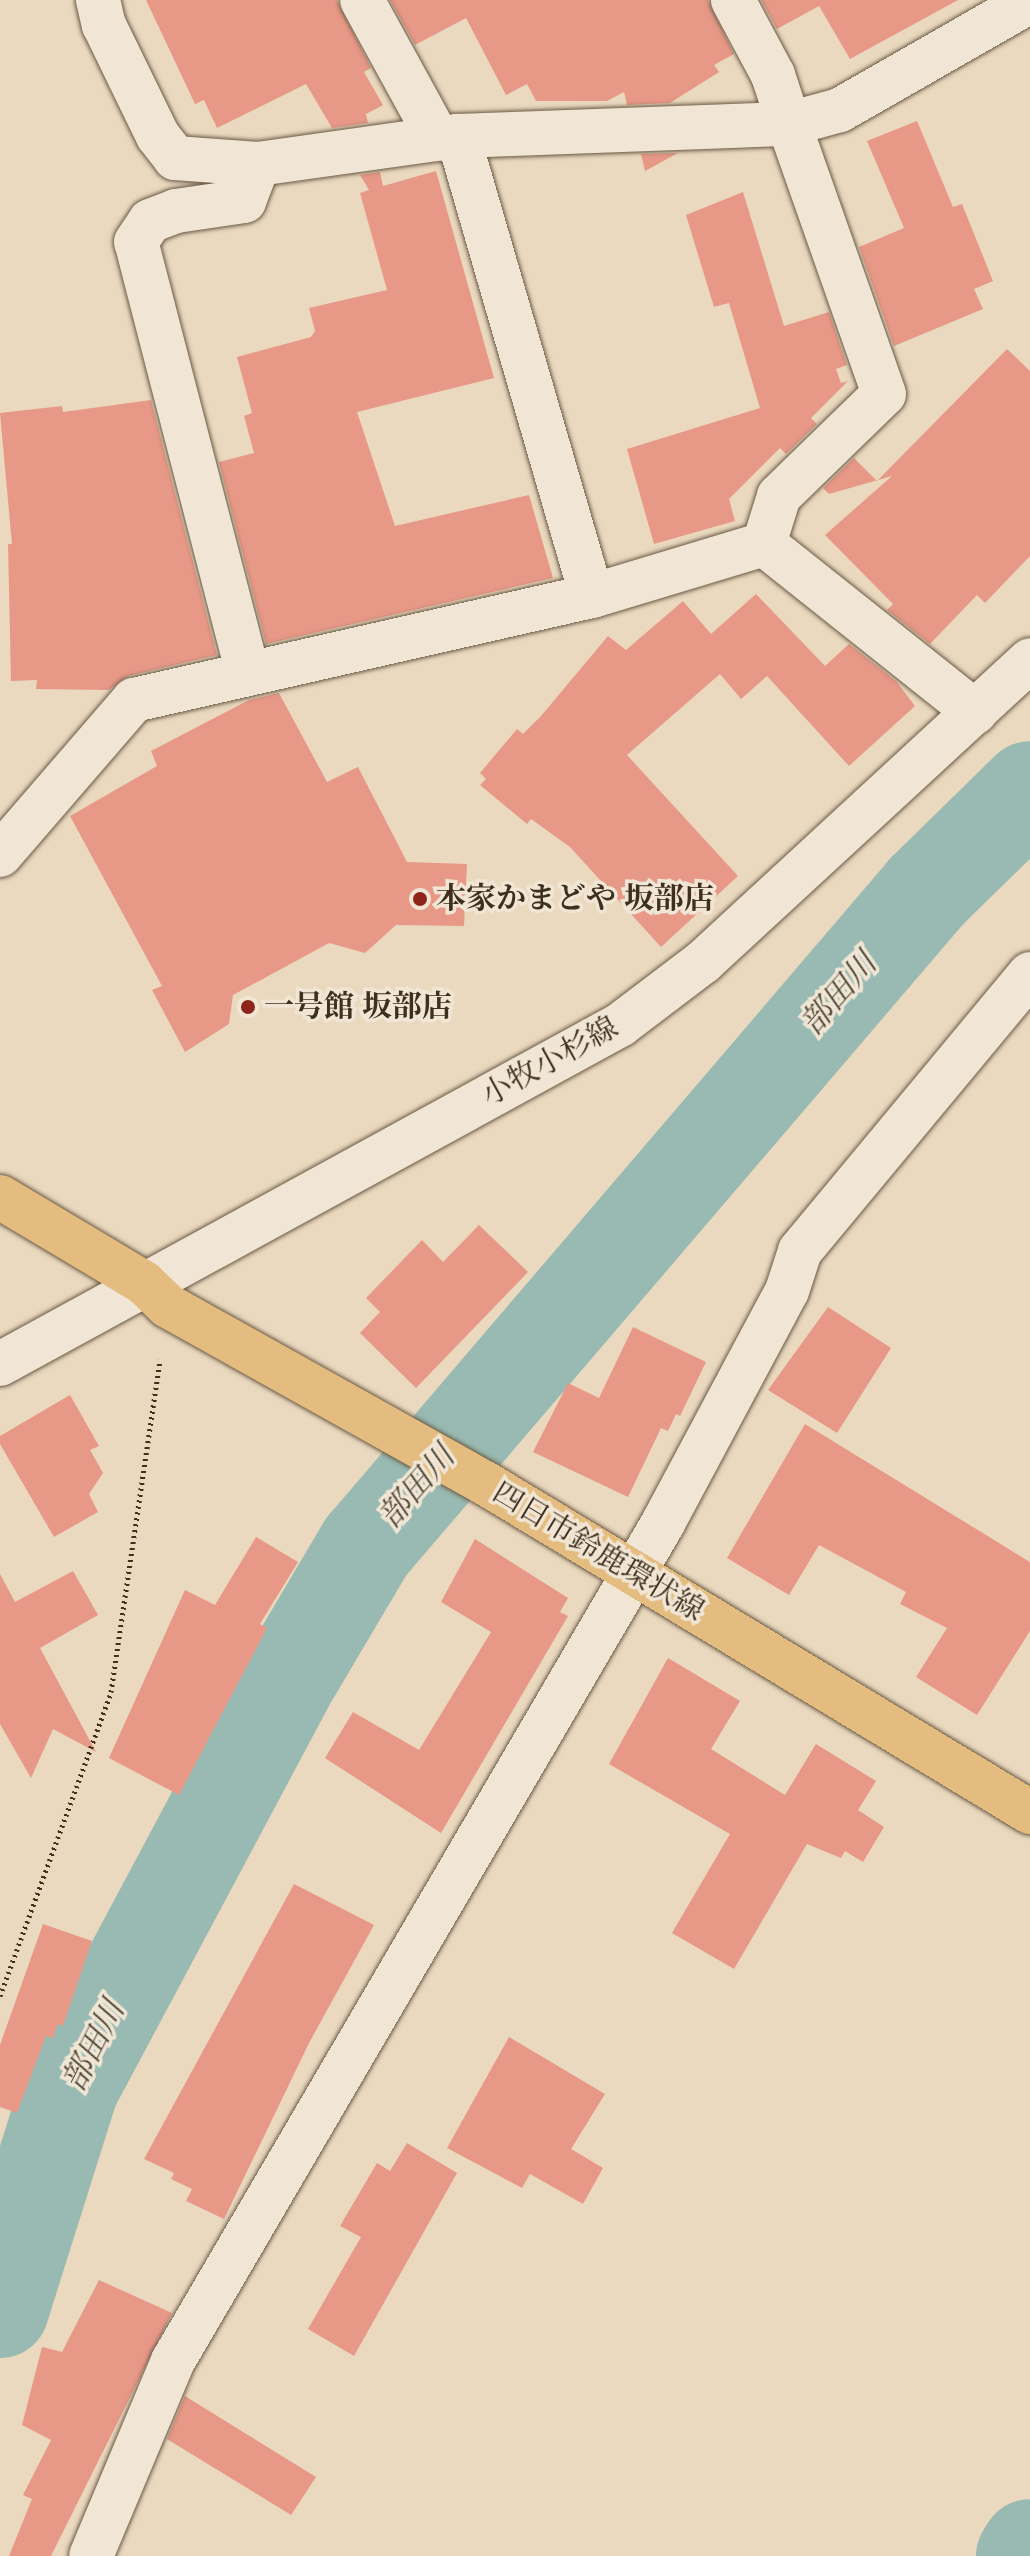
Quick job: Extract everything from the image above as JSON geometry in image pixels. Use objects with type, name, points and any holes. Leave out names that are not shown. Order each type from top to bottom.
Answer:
[{"type":"main road","name":"四日市鈴鹿環状線","points":[[0,1197],[156,1294],[485,1483],[1030,1812]]},
{"type":"street","points":[[98,0],[104,25],[151,122],[175,158],[258,164],[448,137],[789,124],[840,110],[1030,1]]},
{"type":"street","points":[[362,0],[448,137],[592,596]]},
{"type":"street","points":[[733,0],[773,75],[884,394],[779,496],[764,544]]},
{"type":"street","points":[[248,674],[136,242],[150,221],[176,211],[244,201],[258,164]]},
{"type":"street","points":[[0,855],[134,700],[592,596],[764,544]]},
{"type":"street","points":[[764,544],[975,712]]},
{"type":"street","name":"小牧小杉線","points":[[0,1364],[156,1294],[620,1025],[703,962],[1030,660]]},
{"type":"street","points":[[91,2556],[173,2361],[634,1574],[787,1291],[800,1251],[1030,974]]},
{"type":"path","points":[[0,1996],[111,1692],[156,1294]]},
{"type":"building","points":[[146,0],[337,0],[371,68],[364,72],[383,105],[366,114],[368,123],[332,128],[306,84],[217,128],[204,100],[195,104]]},
{"type":"building","points":[[390,0],[708,0],[734,54],[714,65],[719,72],[670,103],[627,105],[624,92],[607,101],[536,101],[527,84],[506,95],[466,18],[415,45]]},
{"type":"building","points":[[761,0],[958,0],[850,59],[819,6],[777,29]]},
{"type":"building","points":[[917,121],[953,207],[962,204],[993,281],[974,289],[983,309],[894,346],[859,247],[904,228],[867,141]]},
{"type":"building","points":[[678,153],[645,171],[641,154]]},
{"type":"building","points":[[436,171],[494,378],[357,412],[395,526],[529,495],[553,578],[266,644],[219,462],[254,453],[244,416],[252,413],[237,357],[311,337],[315,331],[309,308],[387,290],[360,193],[369,190],[360,175],[380,172],[383,186]]},
{"type":"building","points":[[743,192],[784,326],[829,312],[847,365],[836,369],[841,383],[848,381],[811,418],[817,424],[786,454],[780,448],[729,499],[735,521],[654,544],[627,449],[760,408],[729,303],[714,307],[686,215]]},
{"type":"building","points":[[1007,349],[1030,371],[1030,556],[985,603],[977,595],[930,644],[887,610],[893,604],[825,535],[892,476],[878,480]]},
{"type":"building","points":[[151,400],[217,655],[128,676],[109,690],[36,689],[37,680],[11,681],[8,544],[12,544],[0,413],[62,406],[63,412]]},
{"type":"building","points":[[854,458],[876,480],[829,494],[823,488]]},
{"type":"building","points":[[756,594],[825,666],[849,644],[896,681],[915,706],[849,766],[767,676],[741,699],[720,674],[627,755],[738,876],[661,947],[570,847],[531,819],[527,824],[480,785],[486,779],[480,773],[517,729],[523,734],[541,716],[608,636],[626,650],[683,601],[711,634]]},
{"type":"building","points":[[279,693],[327,782],[358,767],[407,862],[467,864],[464,926],[396,925],[365,953],[329,943],[233,995],[229,1024],[185,1052],[152,990],[162,986],[70,816],[157,766],[151,751],[249,700]]},
{"type":"building","points":[[479,1225],[528,1272],[416,1388],[360,1333],[380,1312],[366,1298],[422,1240],[443,1262]]},
{"type":"building","points":[[828,1307],[891,1348],[837,1433],[768,1390]]},
{"type":"building","points":[[633,1327],[706,1362],[680,1416],[676,1414],[668,1431],[661,1428],[628,1497],[533,1452],[568,1383],[599,1398]]},
{"type":"building","points":[[70,1395],[99,1446],[90,1450],[103,1473],[89,1494],[98,1512],[54,1537],[0,1444],[0,1436]]},
{"type":"building","points":[[805,1424],[1030,1562],[1030,1631],[977,1715],[916,1677],[947,1628],[900,1604],[906,1592],[819,1545],[789,1595],[727,1558]]},
{"type":"building","points":[[256,1537],[298,1562],[260,1624],[267,1628],[179,1795],[109,1758],[185,1590],[215,1605]]},
{"type":"building","points":[[475,1539],[568,1598],[560,1612],[568,1616],[441,1833],[325,1758],[353,1712],[419,1750],[491,1632],[441,1602]]},
{"type":"building","points":[[73,1571],[98,1615],[40,1648],[96,1752],[53,1729],[31,1778],[0,1724],[0,1574],[15,1602]]},
{"type":"building","points":[[668,1658],[740,1701],[711,1749],[785,1795],[816,1744],[876,1781],[858,1810],[884,1827],[863,1862],[845,1851],[841,1858],[807,1844],[734,1969],[672,1933],[730,1834],[609,1764]]},
{"type":"building","points":[[294,1884],[374,1925],[309,2043],[224,2219],[186,2201],[192,2189],[171,2179],[174,2173],[144,2159]]},
{"type":"building","points":[[43,1924],[92,1941],[63,2026],[58,2024],[53,2038],[46,2036],[17,2113],[0,2107],[0,2045]]},
{"type":"building","points":[[509,2037],[605,2094],[571,2149],[603,2168],[583,2204],[530,2174],[522,2188],[447,2148]]},
{"type":"building","points":[[407,2143],[457,2173],[354,2356],[308,2329],[361,2237],[340,2226],[377,2163],[390,2171]]},
{"type":"building","points":[[99,2280],[172,2313],[51,2556],[9,2556],[32,2499],[23,2495],[51,2440],[22,2425],[42,2347],[62,2352]]},
{"type":"building","points":[[185,2396],[316,2477],[291,2515],[167,2439]]},
{"type":"waterway","name":"部田川","points":[[0,2309],[70,2087],[292,1672],[366,1547],[927,891],[1030,790]]},
{"type":"waterway","points":[[1025,2556],[1030,2548]]},
{"type":"place","name":"本家かまどや 坂部店","points":[[420,899]]},
{"type":"place","name":"一号館 坂部店","points":[[248,1007]]}]
